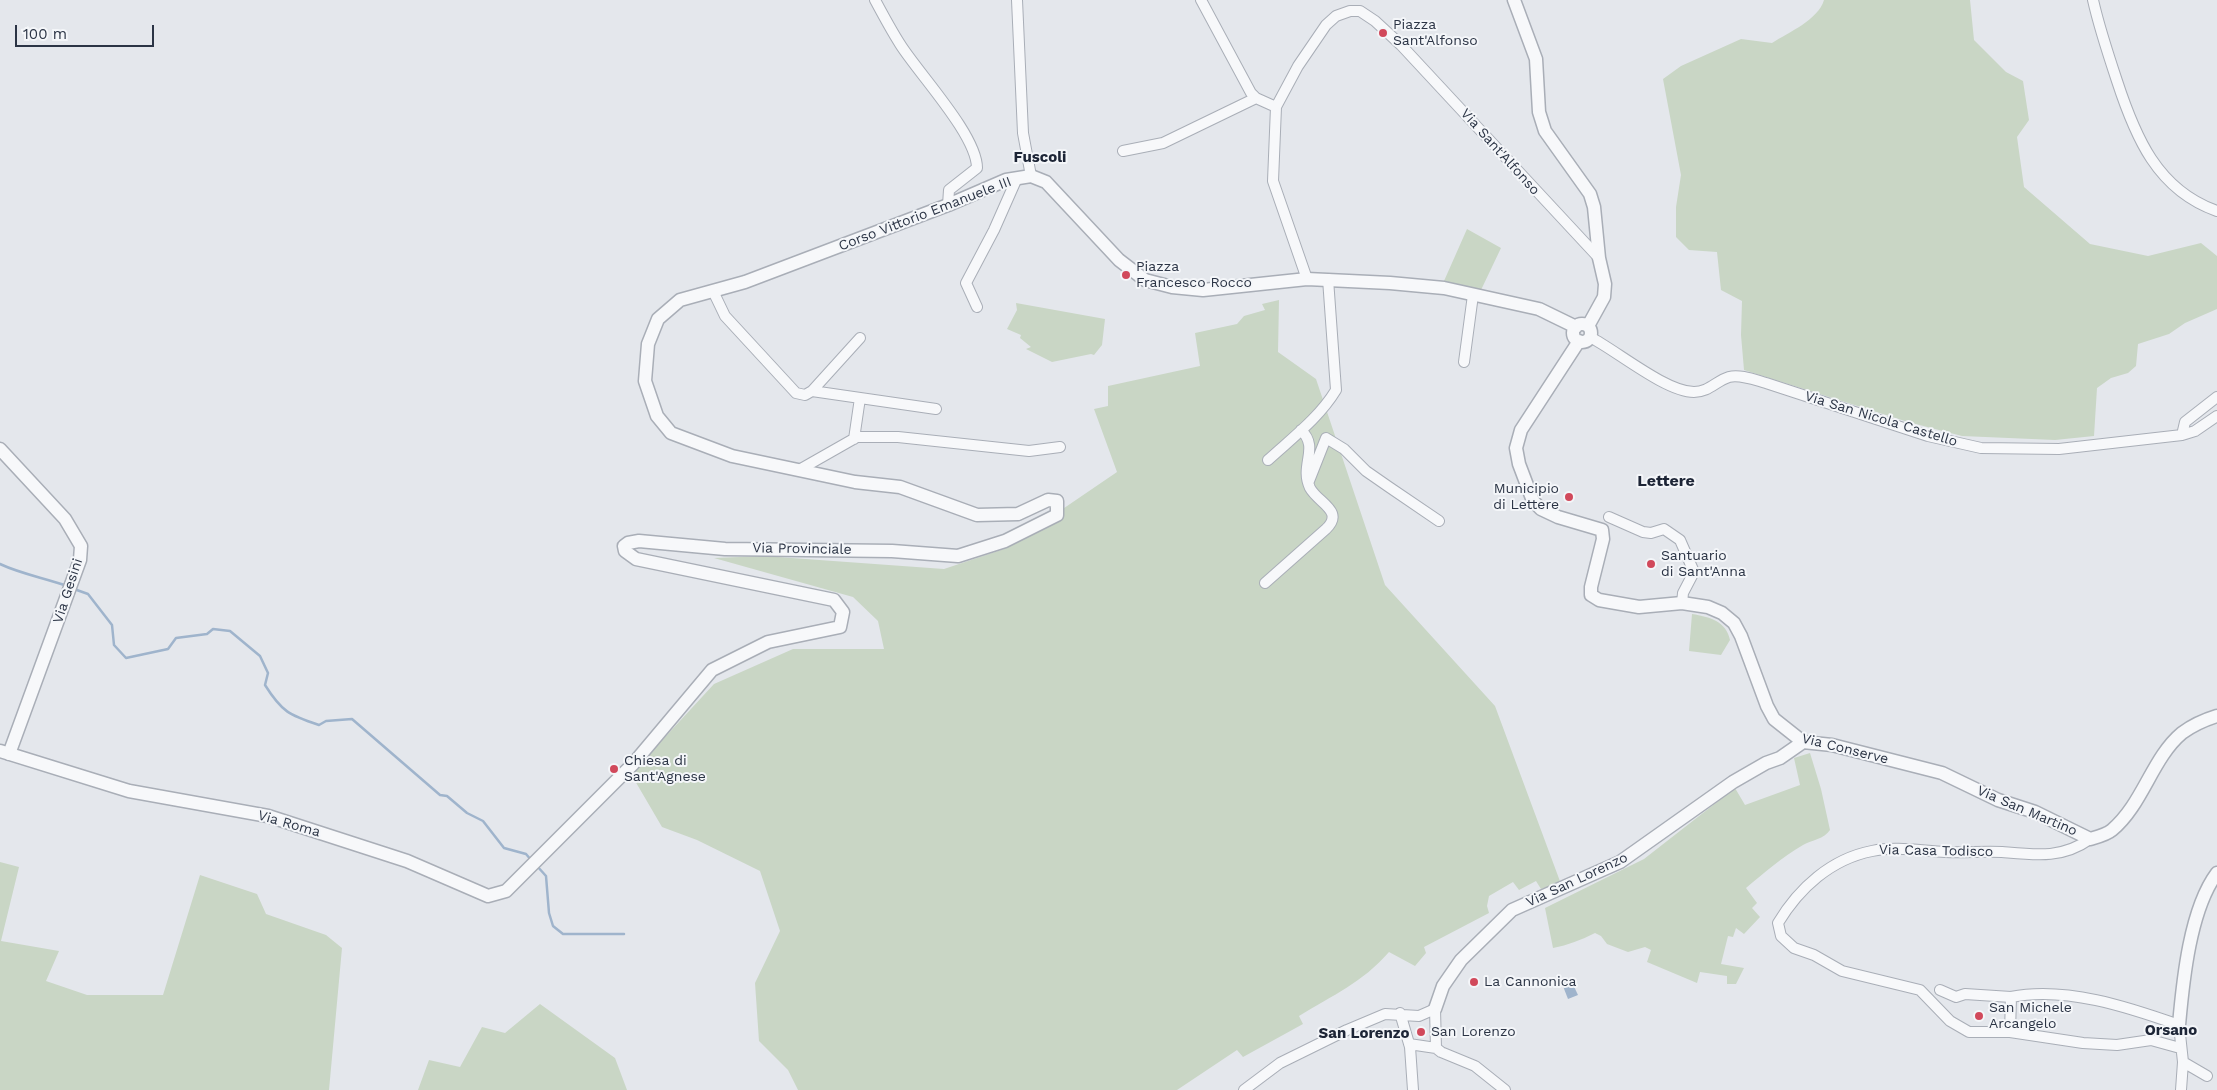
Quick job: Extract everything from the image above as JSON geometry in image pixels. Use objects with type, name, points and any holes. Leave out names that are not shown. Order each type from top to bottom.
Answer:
[{"type":"street","points":[[875,0],[900,45],[948,108],[976,154],[977,168],[949,190],[948,205]]},
{"type":"street","points":[[1017,0],[1023,133],[1031,176]]},
{"type":"street","points":[[1202,0],[1246,84],[1256,98],[1276,107],[1273,181],[1308,279]]},
{"type":"street","points":[[1514,0],[1536,59],[1539,112],[1545,131],[1590,194],[1592,200],[1599,258],[1606,284],[1604,297],[1583,333]]},
{"type":"street","points":[[2093,0],[2126,110],[2142,147],[2167,181],[2191,200],[2217,211]]},
{"type":"street","name":"Via Sant'Alfonso","points":[[1276,107],[1298,66],[1326,25],[1336,16],[1350,11],[1360,11],[1375,21],[1401,45],[1599,258]]},
{"type":"street","points":[[1124,151],[1163,143],[1256,98]]},
{"type":"street","name":"Corso Vittorio Emanuele III","points":[[658,319],[680,300],[745,282],[948,205],[1006,180],[1031,176],[1046,182],[1068,202],[1118,260],[1145,280],[1172,287],[1203,290],[1308,279],[1435,288],[1473,294],[1539,309],[1583,333]]},
{"type":"street","points":[[977,308],[966,284],[994,230],[1017,178]]},
{"type":"street","points":[[1268,460],[1329,402],[1336,390],[1328,279]]},
{"type":"street","points":[[713,291],[725,316],[765,362],[796,393],[805,394],[812,391],[860,338]]},
{"type":"street","points":[[1464,362],[1473,294]]},
{"type":"street","name":"Via Provinciale","points":[[555,844],[632,764],[712,670],[768,642],[840,627],[843,612],[834,600],[636,559],[625,551],[624,546],[628,542],[725,549],[892,551],[958,556],[1005,541],[1057,515],[1057,501],[1048,500],[1018,514],[977,516],[900,487],[855,482],[732,456],[671,433],[657,416],[645,381],[648,344],[658,319]]},
{"type":"street","name":"Via San Nicola Castello","points":[[1583,333],[1671,386],[1693,392],[1706,391],[1729,377],[1741,377],[1766,383],[1928,436],[1981,448],[2059,449],[2182,434],[2195,431],[2217,416]]},
{"type":"street","name":"Via Conserve","points":[[1583,333],[1521,430],[1516,448],[1519,464],[1533,501],[1541,509],[1558,517],[1602,530],[1603,539],[1591,595],[1599,600],[1638,607],[1682,603],[1722,613],[1734,623],[1741,636],[1770,713],[1788,732],[1803,742],[1832,745],[1942,773],[1960,782]]},
{"type":"street","points":[[812,391],[936,409]]},
{"type":"street","points":[[2182,434],[2185,422],[2217,397]]},
{"type":"street","points":[[854,439],[860,398]]},
{"type":"street","points":[[1265,583],[1332,523],[1334,518],[1310,488],[1309,481],[1305,475],[1310,451],[1309,440],[1301,430]]},
{"type":"street","points":[[799,470],[854,439],[898,437],[1029,451],[1060,447]]},
{"type":"street","points":[[1309,481],[1326,438],[1344,449],[1381,482],[1439,521]]},
{"type":"street","name":"Via Gesini","points":[[0,449],[65,519],[81,546],[80,560],[59,622],[5,752]]},
{"type":"street","points":[[1609,517],[1651,533],[1664,529],[1680,540],[1694,572],[1683,593],[1682,603]]},
{"type":"street","name":"Via San Martino","points":[[1960,782],[1998,800],[2035,812],[2090,839],[2110,832],[2137,801],[2169,746],[2194,725],[2217,716]]},
{"type":"street","name":"Via San Lorenzo","points":[[1436,1048],[1438,1036],[1435,1009],[1443,986],[1460,960],[1512,910],[1620,862],[1733,782],[1766,763],[1780,758],[1803,742]]},
{"type":"street","name":"Via Roma","points":[[5,752],[129,791],[268,816],[407,861],[488,896],[500,894],[513,886],[555,844]]},
{"type":"street","name":"Via Casa Todisco","points":[[2010,1032],[1969,1032],[1950,1021],[1920,990],[1842,970],[1814,954],[1794,948],[1781,936],[1778,923],[1791,901],[1835,864],[1873,850],[2048,855],[2077,848],[2090,839]]},
{"type":"street","points":[[2181,1090],[2183,1062],[2179,1025],[2188,958],[2200,906],[2217,873]]},
{"type":"street","points":[[1940,990],[1956,997],[1965,994],[2011,997],[2024,994],[2079,997],[2179,1025]]},
{"type":"street","points":[[2011,997],[2010,1032],[2083,1043],[2117,1044],[2151,1040],[2180,1048]]},
{"type":"street","points":[[1244,1090],[1280,1063],[1347,1030],[1385,1014],[1400,1013],[1419,1016],[1435,1009]]},
{"type":"street","points":[[1400,1013],[1409,1044],[1413,1090]]},
{"type":"street","points":[[1409,1044],[1436,1048],[1441,1052],[1475,1066],[1505,1090]]},
{"type":"street","points":[[2183,1062],[2207,1076]]},
{"type":"green space","points":[[1824,0],[1970,0],[1974,40],[2006,72],[2023,81],[2029,120],[2017,137],[2024,187],[2090,244],[2148,256],[2201,243],[2217,256],[2217,309],[2185,323],[2169,334],[2138,344],[2136,366],[2128,373],[2111,378],[2097,388],[2094,436],[2055,440],[1962,436],[1908,422],[1744,370],[1741,335],[1742,301],[1721,290],[1717,252],[1689,250],[1676,237],[1676,207],[1681,175],[1663,79],[1681,66],[1741,39],[1772,43],[1816,14]]},
{"type":"green space","points":[[1467,229],[1501,248],[1481,290],[1444,281]]},
{"type":"green space","points":[[1279,300],[1278,352],[1316,379],[1385,585],[1495,706],[1561,884],[1541,889],[1536,881],[1519,890],[1513,882],[1489,896],[1487,906],[1489,913],[1424,947],[1426,953],[1415,966],[1389,952],[1358,980],[1299,1016],[1303,1024],[1243,1057],[1237,1050],[1177,1090],[798,1090],[788,1070],[759,1041],[755,983],[780,931],[760,871],[697,840],[662,827],[631,774],[714,684],[793,649],[884,649],[878,621],[853,597],[714,558],[764,556],[944,569],[1004,549],[1117,472],[1094,409],[1108,406],[1108,386],[1200,366],[1195,333],[1237,324],[1244,316],[1265,310],[1262,304]]},
{"type":"green space","points":[[1016,303],[1105,319],[1102,345],[1094,355],[1052,362],[1026,349],[1031,347],[1020,338],[1021,335],[1007,329],[1017,310]]},
{"type":"green space","points":[[1692,614],[1716,621],[1725,628],[1730,640],[1721,655],[1689,651]]},
{"type":"green space","points":[[1810,753],[1821,789],[1830,830],[1773,865],[1746,888],[1757,903],[1752,908],[1760,917],[1744,934],[1736,928],[1733,937],[1728,936],[1721,964],[1744,968],[1736,984],[1727,984],[1727,976],[1700,972],[1697,983],[1647,962],[1651,950],[1645,947],[1628,952],[1607,944],[1601,936],[1595,933],[1553,948],[1545,908],[1644,859],[1735,788],[1745,805],[1800,785],[1794,758]]},
{"type":"green space","points":[[0,862],[19,867],[1,941],[59,951],[46,981],[87,995],[163,995],[200,875],[257,894],[266,914],[326,935],[342,948],[329,1090],[0,1090]]},
{"type":"green space","points":[[540,1004],[615,1058],[627,1090],[418,1090],[429,1060],[460,1067],[482,1027],[505,1033]]},
{"type":"water","points":[[1570,978],[1578,995],[1568,999],[1561,981]]},
{"type":"waterway","points":[[0,564],[16,571],[67,586]]},
{"type":"waterway","points":[[74,589],[88,594],[112,625],[114,645],[126,658],[168,649],[176,638],[207,634],[213,629],[230,631],[260,656],[268,673],[265,685],[276,701],[287,711],[319,725],[326,721],[352,719],[440,795],[447,796],[467,813],[483,821],[504,848],[526,854],[532,861]]},
{"type":"waterway","points":[[537,866],[546,876],[549,913],[553,926],[563,934],[624,934]]},
{"type":"place","name":"Piazza Sant'Alfonso","points":[[1383,33]]},
{"type":"place","name":"Piazza Francesco Rocco","points":[[1126,275]]},
{"type":"place","name":"Municipio di Lettere","points":[[1569,497]]},
{"type":"place","name":"Santuario di Sant'Anna","points":[[1651,564]]},
{"type":"place","name":"Chiesa di Sant'Agnese","points":[[614,769]]},
{"type":"place","name":"La Cannonica","points":[[1474,982]]},
{"type":"place","name":"San Michele Arcangelo","points":[[1979,1016]]},
{"type":"place","name":"San Lorenzo","points":[[1421,1032]]},
{"type":"district","name":"Fuscoli","points":[[1040,158]]},
{"type":"district","name":"Lettere","points":[[1666,481]]},
{"type":"district","name":"Orsano","points":[[2171,1031]]},
{"type":"district","name":"San Lorenzo","points":[[1364,1034]]}]
